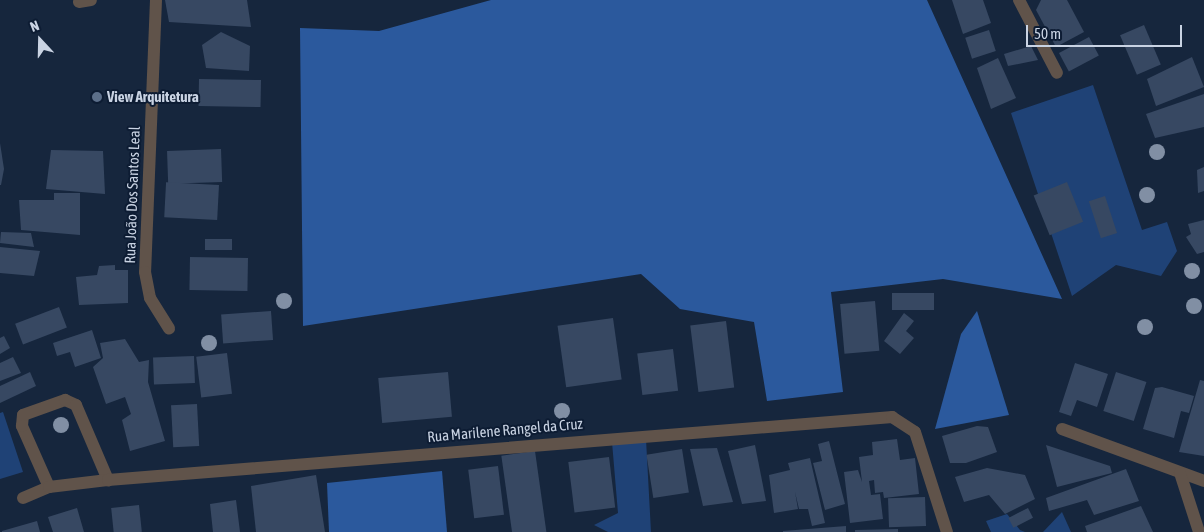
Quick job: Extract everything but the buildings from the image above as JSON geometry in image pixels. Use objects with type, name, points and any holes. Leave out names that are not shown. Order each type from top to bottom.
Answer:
[{"type":"street","name":"Rua João Dos Santos Leal","points":[[156,0],[144,272],[150,298],[169,329]]},
{"type":"street","points":[[1019,0],[1057,73]]},
{"type":"street","points":[[49,487],[22,426],[23,415],[65,400],[76,405],[108,480]]},
{"type":"street","name":"Rua Marilene Rangel da Cruz","points":[[23,498],[49,487],[108,480],[590,439],[880,418],[904,421],[921,447],[947,532]]},
{"type":"street","points":[[1062,429],[1204,481]]},
{"type":"street","points":[[1180,473],[1199,532]]},
{"type":"shaded area","points":[[491,0],[927,0],[1062,299],[943,279],[831,292],[843,392],[767,401],[754,322],[680,309],[641,274],[303,326],[300,28],[379,31]]},
{"type":"shaded area","points":[[1093,85],[1142,230],[1167,222],[1177,251],[1161,276],[1116,265],[1072,296],[1011,113]]},
{"type":"shaded area","points":[[977,311],[1009,415],[935,429],[961,334]]},
{"type":"shaded area","points":[[3,412],[23,472],[0,479],[0,413]]},
{"type":"shaded area","points":[[646,439],[651,532],[608,532],[594,525],[618,513],[612,442]]},
{"type":"shaded area","points":[[442,471],[447,532],[329,532],[327,483]]},
{"type":"shaded area","points":[[1062,512],[1071,532],[1043,532]]},
{"type":"shaded area","points":[[1007,514],[1020,530],[1025,532],[991,532],[986,521]]},
{"type":"place","name":"View Arquitetura","points":[[97,97]]}]
